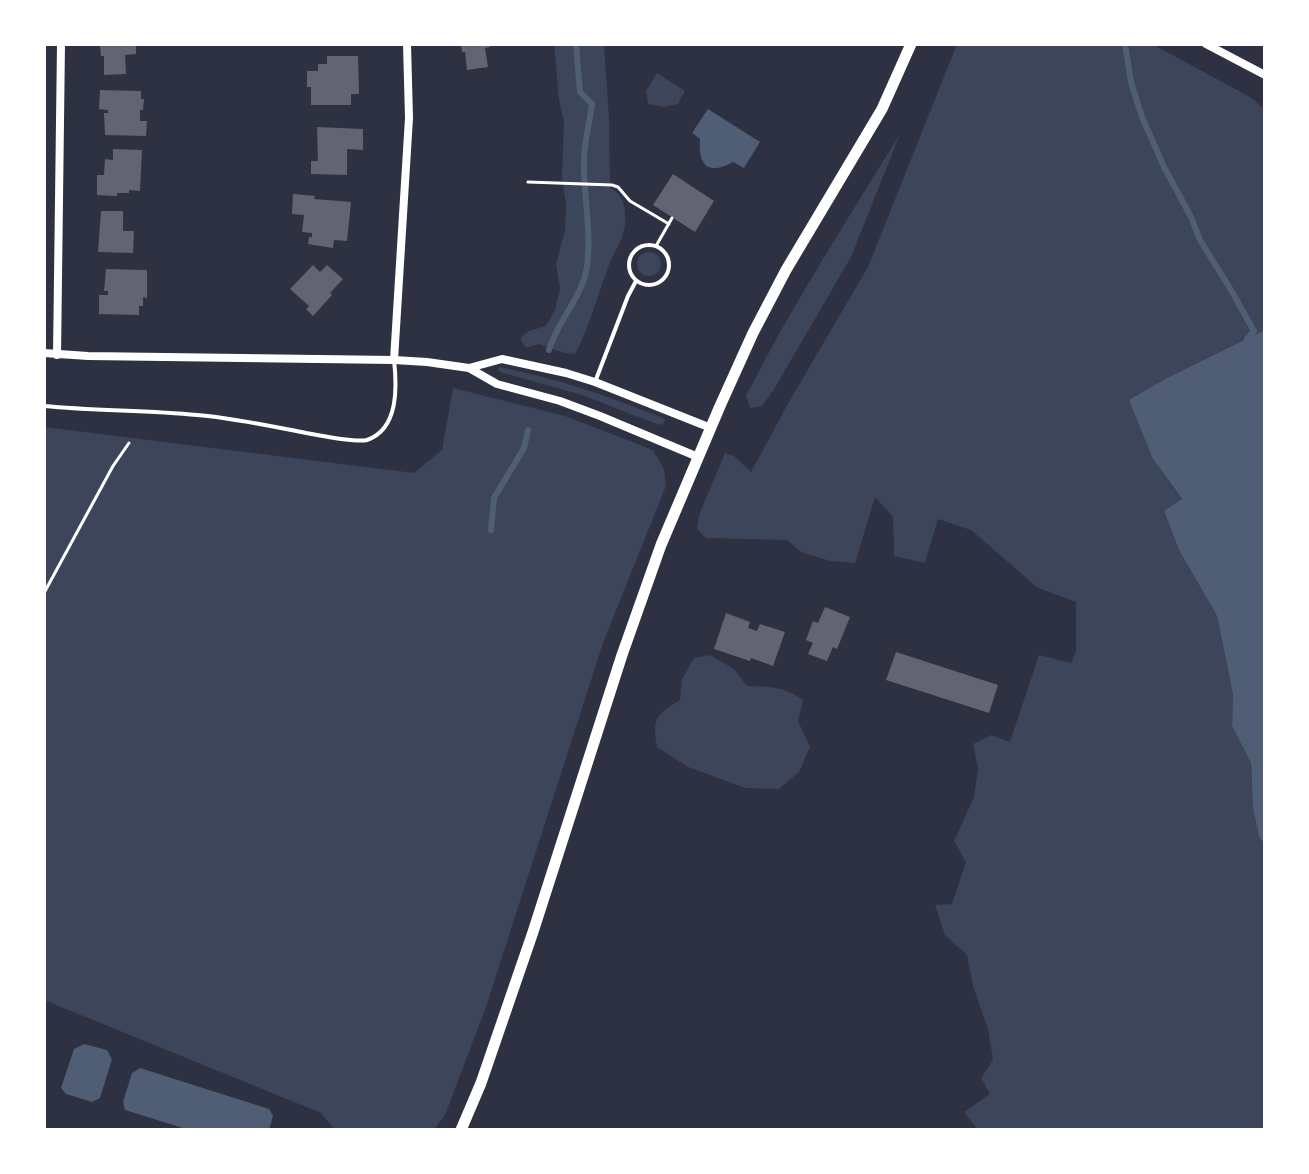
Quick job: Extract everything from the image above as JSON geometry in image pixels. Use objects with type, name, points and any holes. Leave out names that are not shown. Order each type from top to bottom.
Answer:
[{"type":"main road","points":[[461,1130],[481,1083],[533,932],[640,602],[698,457],[753,333],[786,270],[882,109],[911,44]]},
{"type":"street","points":[[57,355],[61,44]]},
{"type":"street","points":[[394,360],[409,118],[407,44]]},
{"type":"street","points":[[1206,44],[1265,75]]},
{"type":"street","points":[[44,353],[394,360],[469,368],[497,384],[600,416],[698,457]]},
{"type":"street","points":[[469,368],[502,359],[566,373],[711,428]]},
{"type":"lane","points":[[642,246],[656,246],[662,249],[669,261],[668,274],[664,280],[645,285],[636,280],[630,271],[631,256],[642,246]]},
{"type":"lane","points":[[595,382],[636,280]]},
{"type":"lane","points":[[44,406],[199,415],[322,436],[365,440],[388,423],[397,389],[394,360]]},
{"type":"path","points":[[528,182],[618,187],[630,201],[669,224]]},
{"type":"path","points":[[656,246],[672,218]]},
{"type":"path","points":[[44,593],[113,466],[129,443]]},
{"type":"shaded area","points":[[554,44],[604,44],[610,188],[622,199],[625,214],[623,234],[575,354],[539,344],[526,348],[520,338],[529,331],[546,326],[555,310],[560,288],[556,264],[565,230],[562,176],[564,122]]},
{"type":"shaded area","points":[[957,44],[1152,44],[1252,98],[1265,110],[1265,330],[1247,339],[1153,459],[1182,500],[1164,511],[1179,550],[1217,616],[1233,694],[1232,726],[1251,763],[1253,808],[1259,837],[1265,845],[1265,1130],[978,1130],[964,1112],[990,1094],[981,1078],[993,1060],[988,1029],[973,986],[967,955],[945,935],[935,905],[952,904],[966,862],[954,841],[974,797],[978,769],[973,744],[991,735],[1010,742],[1039,655],[1071,663],[1076,651],[1076,602],[1038,588],[971,530],[938,519],[925,563],[894,556],[893,517],[875,497],[855,563],[830,561],[801,552],[787,540],[706,538],[697,529],[699,515],[725,453],[734,456],[751,472],[868,267]]},
{"type":"shaded area","points":[[657,73],[685,91],[678,104],[664,107],[648,104],[646,91]]},
{"type":"shaded area","points":[[708,109],[760,142],[744,168],[733,162],[717,168],[706,166],[701,156],[700,139],[692,133]]},
{"type":"shaded area","points":[[900,134],[851,257],[773,391],[762,406],[750,408],[746,396],[782,329]]},
{"type":"shaded area","points":[[649,252],[658,255],[661,264],[658,273],[649,276],[640,273],[637,264],[640,255]]},
{"type":"shaded area","points":[[1265,330],[1265,845],[1259,837],[1253,808],[1251,763],[1232,726],[1233,694],[1217,616],[1179,550],[1164,511],[1182,499],[1153,459],[1129,400]]},
{"type":"shaded area","points":[[500,367],[583,389],[665,420],[659,425],[582,395],[500,372]]},
{"type":"shaded area","points":[[453,388],[565,416],[653,450],[664,469],[666,486],[603,643],[486,1007],[445,1115],[434,1130],[335,1130],[321,1113],[44,1000],[44,427],[414,473],[442,450]]},
{"type":"shaded area","points":[[710,655],[734,669],[747,686],[783,690],[803,700],[798,721],[810,747],[799,772],[779,789],[745,788],[688,767],[657,747],[655,730],[658,718],[680,700],[682,679],[694,658]]},
{"type":"shaded area","points":[[84,1044],[107,1050],[112,1059],[100,1098],[92,1102],[66,1094],[61,1088],[74,1049]]},
{"type":"shaded area","points":[[140,1068],[269,1109],[273,1116],[269,1130],[189,1130],[125,1110],[123,1102],[132,1073]]},
{"type":"building","points":[[100,44],[136,44],[136,54],[125,55],[126,74],[104,75],[104,56],[101,56]]},
{"type":"building","points":[[461,44],[490,44],[485,48],[488,67],[467,70]]},
{"type":"building","points":[[327,56],[358,56],[359,94],[351,94],[351,105],[311,105],[307,71],[318,71],[318,64],[327,64]]},
{"type":"building","points":[[100,90],[141,91],[141,99],[144,99],[140,121],[147,121],[146,136],[105,135],[104,113],[108,110],[99,109]]},
{"type":"building","points":[[317,127],[363,129],[363,150],[347,149],[347,175],[311,174],[311,161],[318,161]]},
{"type":"building","points":[[113,149],[142,150],[140,191],[129,190],[129,193],[117,193],[117,196],[97,195],[97,175],[104,175],[105,159],[113,160]]},
{"type":"building","points":[[673,174],[714,201],[695,232],[653,205]]},
{"type":"building","points":[[293,194],[351,202],[347,241],[334,240],[333,248],[308,244],[312,233],[302,232],[304,215],[292,214]]},
{"type":"building","points":[[101,211],[123,211],[123,231],[134,231],[133,253],[98,252]]},
{"type":"building","points":[[313,265],[320,272],[327,265],[343,279],[313,316],[306,309],[309,306],[290,289]]},
{"type":"building","points":[[106,269],[147,270],[147,298],[143,297],[139,315],[99,314],[99,295],[108,295],[108,291],[104,291]]},
{"type":"building","points":[[825,607],[850,617],[837,649],[833,647],[827,661],[808,654],[813,643],[806,640],[813,621],[818,623]]},
{"type":"building","points":[[726,613],[750,622],[748,628],[757,631],[760,624],[785,632],[773,666],[714,649]]},
{"type":"building","points":[[896,652],[998,685],[989,713],[886,680]]},
{"type":"waterway","points":[[549,350],[585,277],[587,266],[584,160],[592,104],[580,92],[576,44]]},
{"type":"waterway","points":[[1125,44],[1131,82],[1142,117],[1200,240],[1254,331],[1247,339],[1249,344]]},
{"type":"waterway","points":[[491,530],[494,498],[524,448],[528,430]]}]
